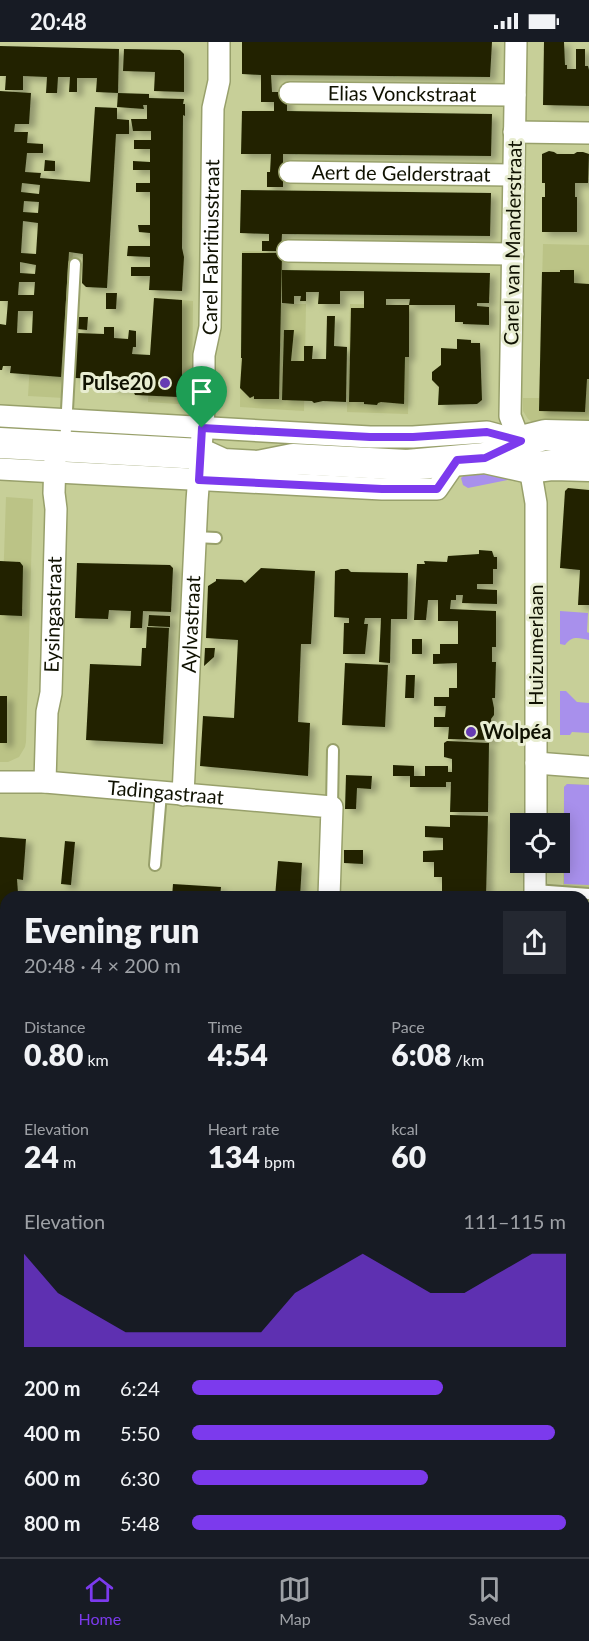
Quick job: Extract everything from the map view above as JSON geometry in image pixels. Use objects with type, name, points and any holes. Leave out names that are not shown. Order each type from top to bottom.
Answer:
[{"type":"street","name":"Carel Fabritiusstraat","points":[[201,454],[204,355],[210,327],[213,108],[219,81],[219,42]]},
{"type":"street","name":"Carel van Manderstraat","points":[[516,42],[510,416],[525,455]]},
{"type":"street","name":"Elias Vonckstraat","points":[[290,93],[514,95]]},
{"type":"street","points":[[514,132],[589,133]]},
{"type":"street","name":"Aert de Gelderstraat","points":[[290,172],[513,175]]},
{"type":"street","points":[[288,251],[513,254]]},
{"type":"street","points":[[0,416],[61,446]]},
{"type":"street","points":[[201,454],[370,437],[413,437],[487,432],[525,455],[553,465],[589,466]]},
{"type":"street","points":[[201,454],[222,445],[258,447],[293,459],[388,465],[424,464],[525,455],[545,435],[589,436]]},
{"type":"street","points":[[0,443],[201,454],[382,489],[437,489],[471,459]]},
{"type":"street","points":[[0,470],[61,446]]},
{"type":"street","name":"Eysingastraat","points":[[45,782],[47,712],[51,693],[56,509],[54,493],[61,446]]},
{"type":"street","name":"Aylvastraat","points":[[183,795],[205,537],[201,454]]},
{"type":"street","name":"Huizumerlaan","points":[[525,455],[536,502],[536,813]]},
{"type":"street","points":[[536,763],[589,767]]},
{"type":"street","name":"Tadingastraat","points":[[0,782],[45,782],[332,807]]},
{"type":"street","points":[[329,891],[332,807]]},
{"type":"street","points":[[535,873],[535,891]]},
{"type":"lane","points":[[61,446],[75,264]]},
{"type":"lane","points":[[332,807],[333,750]]},
{"type":"lane","points":[[155,865],[161,793]]},
{"type":"shaded area","points":[[543,244],[589,245],[589,429],[539,426],[528,419],[523,411],[523,398],[539,398]]},
{"type":"shaded area","points":[[37,251],[73,253],[64,398],[28,396]]},
{"type":"shaded area","points":[[242,251],[283,252],[281,304],[306,304],[304,411],[240,407]]},
{"type":"shaded area","points":[[154,298],[193,301],[192,405],[148,402]]},
{"type":"shaded area","points":[[350,304],[410,305],[408,414],[347,412]]},
{"type":"shaded area","points":[[469,471],[517,478],[468,488],[463,485],[461,478]]},
{"type":"shaded area","points":[[6,497],[33,499],[26,742],[19,757],[8,762],[0,762],[0,615],[2,615]]},
{"type":"shaded area","points":[[560,611],[588,613],[589,640],[576,638],[565,645],[560,644]]},
{"type":"shaded area","points":[[560,691],[566,691],[577,702],[589,703],[589,733],[572,732],[570,735],[560,735]]},
{"type":"shaded area","points":[[567,784],[589,785],[589,891],[563,891],[563,873],[570,873],[570,813],[564,813],[564,787]]},
{"type":"shaded area","points":[[567,784],[589,785],[589,885],[564,884],[564,873],[570,873],[570,813],[564,813],[564,787]]},
{"type":"building","points":[[242,42],[492,42],[490,77],[271,75],[272,92],[284,92],[287,111],[492,114],[491,156],[283,154],[283,187],[267,187],[267,172],[270,172],[271,154],[241,154],[242,111],[274,111],[274,102],[261,102],[261,75],[242,74]]},
{"type":"building","points":[[544,42],[564,42],[567,69],[576,69],[576,49],[585,49],[585,66],[588,66],[589,70],[589,106],[543,105]]},
{"type":"building","points":[[0,46],[119,49],[118,93],[96,92],[97,78],[77,78],[77,92],[69,92],[70,77],[58,77],[57,93],[46,93],[47,77],[23,76],[23,90],[5,90],[6,76],[0,76]]},
{"type":"building","points":[[124,49],[180,50],[184,54],[184,92],[154,91],[155,72],[123,71]]},
{"type":"building","points":[[0,91],[31,93],[29,124],[15,124],[14,132],[28,132],[27,143],[43,144],[43,153],[27,153],[25,172],[41,173],[40,178],[90,182],[95,107],[117,108],[117,119],[129,120],[129,134],[116,134],[107,288],[86,287],[82,283],[83,254],[69,252],[61,377],[10,373],[11,366],[3,366],[0,370],[0,324],[6,325],[8,301],[0,301]],"holes":[[[22,183],[40,185],[39,194],[21,192]],[[24,201],[39,202],[38,213],[23,212]],[[23,221],[38,223],[36,254],[21,253]],[[20,262],[36,265],[35,274],[20,273]],[[19,282],[35,282],[34,295],[18,295]],[[18,311],[33,311],[32,333],[17,333]]]},
{"type":"building","points":[[118,93],[149,94],[149,98],[184,99],[182,291],[149,290],[150,276],[131,276],[131,267],[150,267],[150,257],[127,256],[128,246],[150,246],[150,233],[139,232],[138,225],[150,225],[150,192],[136,192],[136,183],[150,183],[150,170],[133,170],[133,161],[150,162],[150,149],[134,149],[134,140],[151,140],[151,131],[133,131],[131,119],[147,119],[147,105],[143,105],[144,109],[117,107]]},
{"type":"building","points":[[549,151],[557,154],[583,152],[589,154],[588,183],[575,183],[577,232],[542,232],[542,197],[545,197],[545,183],[542,183],[542,154]]},
{"type":"building","points":[[45,160],[55,161],[55,171],[44,171]]},
{"type":"building","points":[[241,190],[491,193],[490,236],[282,234],[281,251],[262,251],[262,241],[269,241],[269,234],[240,233]]},
{"type":"building","points":[[242,253],[282,253],[279,399],[254,399],[254,396],[250,398],[240,388]]},
{"type":"building","points":[[282,270],[490,273],[489,303],[477,303],[477,306],[489,307],[489,325],[455,322],[455,305],[409,305],[409,357],[405,357],[404,404],[381,402],[377,405],[349,402],[351,308],[364,308],[364,291],[340,291],[340,304],[318,304],[319,292],[306,292],[306,301],[300,301],[301,296],[294,296],[294,304],[282,303]],"holes":[[[386,299],[410,299],[409,305],[386,305]]]},
{"type":"building","points":[[560,270],[574,270],[574,283],[589,284],[589,379],[587,379],[585,412],[539,411],[542,272],[560,272]]},
{"type":"building","points":[[106,293],[117,293],[116,309],[106,309]]},
{"type":"building","points":[[154,298],[182,300],[181,394],[178,397],[135,395],[132,388],[111,387],[108,379],[75,378],[77,333],[104,334],[104,327],[114,327],[114,338],[128,339],[129,330],[136,331],[136,347],[133,347],[132,354],[150,355]]},
{"type":"building","points":[[327,316],[335,316],[334,346],[347,347],[346,402],[314,403],[312,401],[282,400],[284,330],[294,330],[291,361],[304,361],[304,346],[313,346],[312,359],[326,359]]},
{"type":"building","points":[[78,317],[88,317],[87,330],[77,329]]},
{"type":"building","points":[[457,339],[480,343],[482,400],[477,404],[438,405],[439,387],[432,380],[432,372],[441,365],[441,348],[457,349]]},
{"type":"building","points":[[568,488],[589,490],[589,605],[578,605],[580,570],[560,568],[565,491]]},
{"type":"building","points":[[479,550],[492,551],[494,557],[497,557],[497,569],[493,569],[493,584],[477,584],[477,589],[497,590],[497,604],[462,603],[463,595],[456,595],[456,600],[451,600],[450,609],[496,611],[496,647],[492,647],[492,662],[496,662],[495,698],[492,698],[494,715],[491,719],[493,736],[491,740],[448,739],[449,727],[434,727],[434,717],[445,717],[446,706],[434,706],[434,697],[449,697],[449,688],[457,688],[457,663],[433,664],[433,654],[440,654],[440,644],[458,644],[458,621],[438,621],[438,600],[428,600],[426,620],[414,620],[417,564],[425,564],[424,561],[447,562],[448,556],[479,554]]},
{"type":"building","points":[[0,561],[20,562],[23,566],[22,616],[0,615]]},
{"type":"building","points":[[77,563],[170,565],[173,568],[171,612],[143,611],[142,628],[130,628],[131,611],[109,610],[108,619],[75,618]]},
{"type":"building","points":[[261,568],[315,571],[311,644],[301,644],[298,722],[310,723],[308,776],[200,766],[203,716],[234,718],[238,640],[206,638],[208,586],[216,579],[242,580],[245,583]]},
{"type":"building","points":[[348,569],[351,572],[408,573],[407,619],[391,619],[390,663],[379,662],[381,618],[365,618],[364,624],[368,624],[365,654],[343,654],[344,623],[349,623],[349,618],[334,617],[335,571]]},
{"type":"building","points":[[149,615],[170,616],[170,627],[148,626]]},
{"type":"building","points":[[147,627],[169,628],[163,744],[86,740],[90,664],[141,666],[142,648],[146,648]]},
{"type":"building","points":[[412,639],[422,639],[422,654],[412,654]]},
{"type":"building","points":[[205,648],[215,648],[214,657],[204,666]]},
{"type":"building","points":[[345,663],[388,665],[385,727],[342,725]]},
{"type":"building","points":[[406,675],[415,675],[414,698],[405,698]]},
{"type":"building","points":[[0,696],[7,696],[7,743],[0,743]]},
{"type":"building","points":[[447,741],[489,743],[488,812],[450,812],[451,782],[446,782],[446,787],[410,787],[410,776],[393,776],[393,765],[414,766],[414,776],[425,776],[425,766],[448,766],[448,772],[452,772],[452,759],[444,757],[444,743]]},
{"type":"building","points":[[346,775],[372,776],[371,789],[357,788],[356,809],[345,809]]},
{"type":"building","points":[[450,815],[488,816],[486,891],[442,891],[442,877],[434,877],[434,862],[423,862],[423,851],[443,850],[443,838],[425,837],[425,826],[450,827]]},
{"type":"building","points":[[0,837],[26,839],[23,880],[17,879],[18,891],[0,891]]},
{"type":"building","points":[[65,841],[75,842],[71,885],[61,884]]},
{"type":"building","points":[[344,850],[363,850],[363,864],[344,863]]},
{"type":"building","points":[[278,861],[302,863],[300,891],[276,891]]},
{"type":"building","points":[[173,884],[221,887],[221,891],[172,891]]},
{"type":"place","name":"Pulse20","points":[[165,383]]},
{"type":"place","name":"Wolpéa","points":[[471,732]]},
{"type":"route","points":[[202,428],[370,437],[413,437],[487,432],[521,441],[485,458],[457,460],[437,489],[382,489],[199,480],[202,428]]}]
